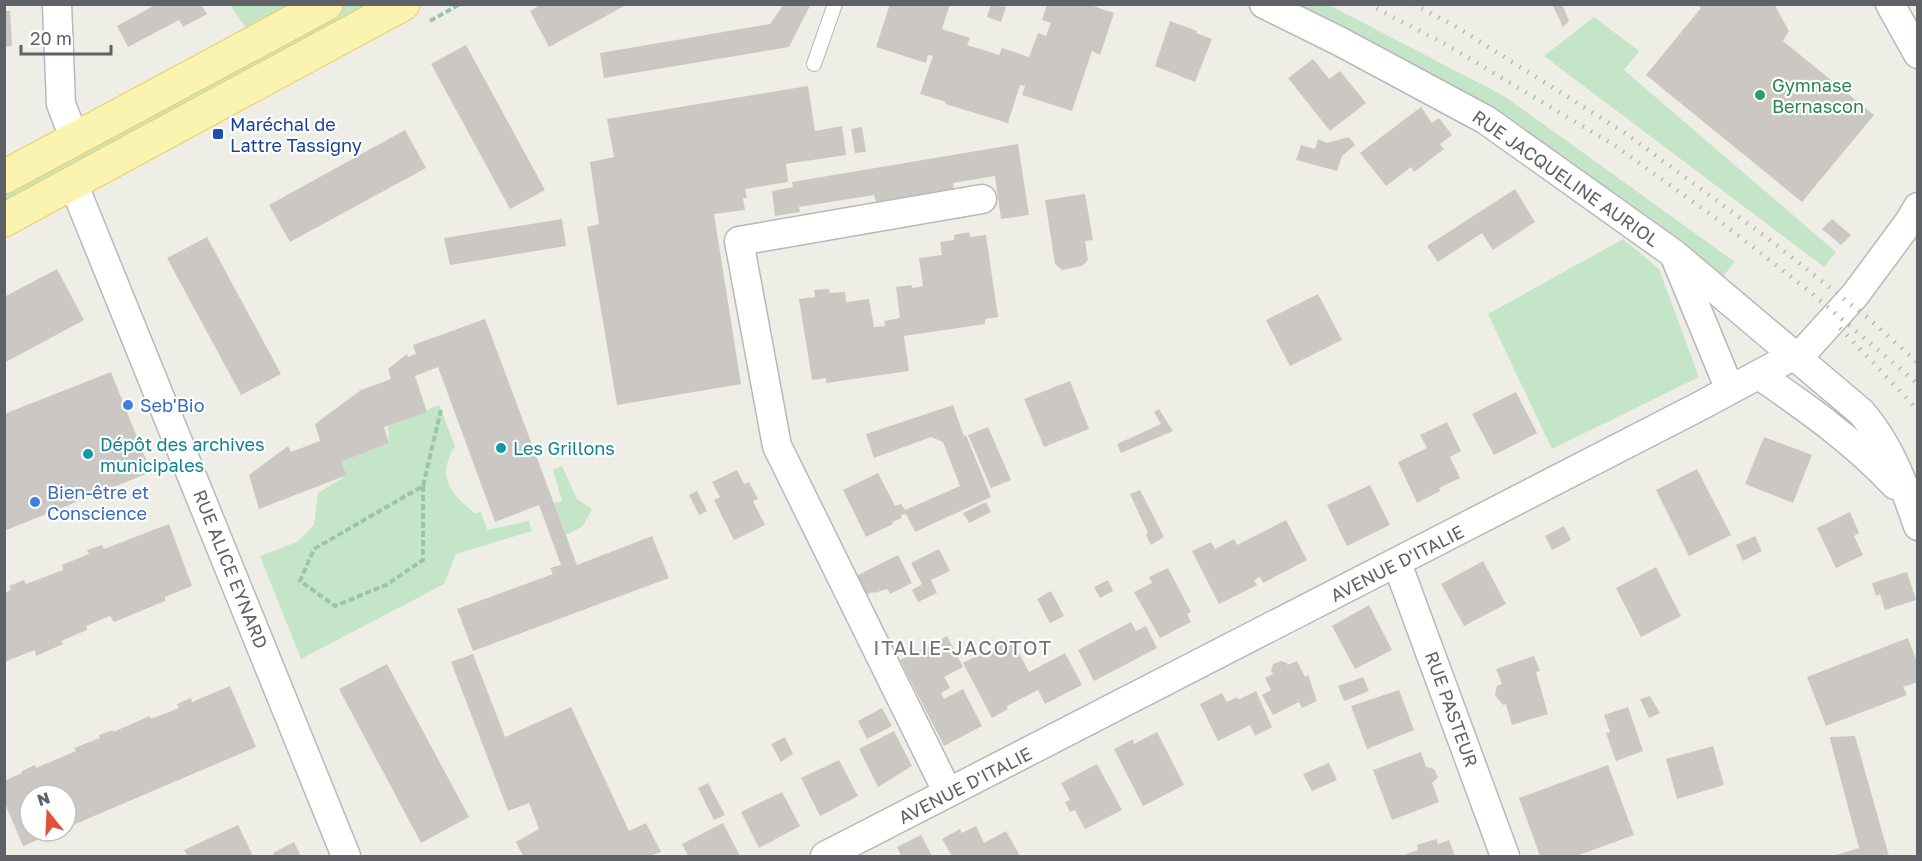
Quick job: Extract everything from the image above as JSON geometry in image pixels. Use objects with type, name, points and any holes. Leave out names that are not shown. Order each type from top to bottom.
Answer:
[{"type":"main road","points":[[4,177],[326,4]]},
{"type":"main road","points":[[4,220],[403,4]]},
{"type":"street","points":[[57,4],[61,104],[75,140]]},
{"type":"street","name":"RUE JACQUELINE AURIOL","points":[[1264,4],[1339,41],[1486,120],[1674,254],[1793,357],[1861,412],[1875,429],[1894,462],[1913,513]]},
{"type":"street","points":[[1890,4],[1917,54]]},
{"type":"street","name":"RUE ALICE EYNARD","points":[[73,183],[346,856]]},
{"type":"street","points":[[948,793],[777,446],[739,241],[982,199]]},
{"type":"street","name":"AVENUE D'ITALIE","points":[[825,856],[1793,357],[1806,349],[1855,295],[1909,222],[1917,207]]},
{"type":"street","name":"RUE JACQUELINE AURIOL","points":[[1674,254],[1730,390]]},
{"type":"street","points":[[1759,375],[1811,412],[1870,459],[1913,513]]},
{"type":"street","name":"RUE JACQUELINE AURIOL","points":[[1875,429],[1917,464]]},
{"type":"street","name":"RUE PASTEUR","points":[[1397,562],[1505,856]]},
{"type":"lane","points":[[814,64],[835,4]]},
{"type":"path","points":[[423,486],[314,549],[300,581],[335,606],[386,585],[423,560],[423,486],[441,410]]},
{"type":"green space","points":[[230,5],[289,5],[246,28]]},
{"type":"green space","points":[[344,5],[376,5],[5,205],[5,189]]},
{"type":"green space","points":[[1285,5],[1329,5],[1504,96],[1735,262],[1723,276],[1493,113]]},
{"type":"green space","points":[[1594,17],[1639,51],[1624,70],[1836,252],[1824,267],[1544,56]]},
{"type":"green space","points":[[1623,239],[1659,269],[1699,377],[1552,449],[1488,314]]},
{"type":"green space","points":[[439,405],[455,446],[449,457],[446,475],[453,491],[475,513],[481,512],[487,530],[529,521],[532,531],[456,554],[444,584],[301,659],[260,556],[297,542],[314,525],[318,493],[347,475],[341,462],[389,443],[388,426]]},
{"type":"green space","points":[[562,466],[577,499],[592,509],[583,526],[566,535],[554,503],[562,501],[553,470]]},
{"type":"building","points":[[157,4],[205,4],[202,6],[207,14],[183,27],[179,20],[128,47],[117,26]]},
{"type":"building","points":[[542,4],[628,4],[549,47],[530,11]]},
{"type":"building","points":[[784,4],[811,4],[789,47],[604,78],[600,53],[770,24]]},
{"type":"building","points":[[890,4],[950,4],[942,29],[970,38],[967,45],[999,55],[1002,48],[1029,57],[1038,33],[1046,36],[1051,23],[1042,20],[1047,4],[1087,4],[1114,13],[1100,55],[1092,51],[1072,111],[1022,95],[1025,86],[1020,85],[1008,123],[920,94],[933,56],[928,55],[926,63],[876,47]]},
{"type":"building","points":[[991,4],[1006,7],[1001,22],[987,17]]},
{"type":"building","points":[[1552,4],[1562,4],[1569,21],[1563,27]]},
{"type":"building","name":"Gymnase Bernascon","points":[[1697,4],[1774,4],[1789,31],[1783,41],[1874,115],[1802,202],[1646,75],[1701,8]]},
{"type":"building","points":[[4,11],[10,11],[12,46],[4,47]]},
{"type":"building","points":[[1170,21],[1212,39],[1195,82],[1155,66]]},
{"type":"building","points":[[466,45],[545,190],[510,209],[431,64]]},
{"type":"building","points":[[1313,59],[1329,79],[1340,71],[1366,103],[1330,131],[1288,78]]},
{"type":"building","points":[[808,86],[815,131],[842,126],[846,155],[786,164],[788,182],[745,189],[747,198],[743,198],[745,210],[714,214],[741,384],[617,405],[587,227],[599,224],[590,162],[614,157],[607,119]]},
{"type":"building","points":[[1421,107],[1432,123],[1439,118],[1452,135],[1440,144],[1444,149],[1414,172],[1411,167],[1386,186],[1360,153]]},
{"type":"building","points":[[862,127],[866,152],[855,153],[851,129]]},
{"type":"building","points":[[405,130],[426,168],[290,242],[269,205]]},
{"type":"building","points":[[1349,137],[1355,145],[1342,156],[1337,171],[1296,160],[1301,145],[1315,149],[1318,139],[1327,143]]},
{"type":"building","points":[[1018,144],[1029,215],[1001,219],[995,176],[953,183],[954,190],[876,202],[874,195],[799,207],[800,212],[775,216],[772,191],[793,187],[792,182]]},
{"type":"building","points":[[1515,189],[1535,222],[1493,250],[1482,233],[1438,262],[1427,246]]},
{"type":"building","points":[[1085,194],[1093,240],[1085,241],[1088,260],[1082,266],[1062,270],[1055,264],[1045,200]]},
{"type":"building","points":[[562,219],[566,246],[450,265],[444,238]]},
{"type":"building","points":[[1832,219],[1851,235],[1841,245],[1822,229]]},
{"type":"building","points":[[969,232],[970,237],[986,235],[998,317],[985,319],[985,324],[904,336],[909,371],[826,383],[826,378],[812,380],[799,299],[815,297],[814,290],[829,289],[830,293],[845,292],[846,302],[869,299],[874,327],[885,326],[884,321],[900,318],[896,287],[923,286],[919,258],[942,255],[940,242],[954,240],[954,235]]},
{"type":"building","points":[[207,237],[281,374],[241,395],[167,258]]},
{"type":"building","points":[[57,269],[84,320],[4,363],[4,297]]},
{"type":"building","points":[[1318,294],[1342,340],[1290,366],[1266,320]]},
{"type":"building","name":"Les Grillons","points":[[485,319],[577,565],[652,536],[669,578],[473,651],[457,609],[553,574],[550,568],[561,565],[539,505],[495,522],[438,367],[415,376],[427,412],[384,427],[389,443],[341,462],[347,475],[259,509],[249,475],[288,446],[291,452],[320,441],[315,424],[361,390],[391,379],[388,369],[407,354],[408,357],[416,354],[413,345]]},
{"type":"building","points":[[111,372],[151,472],[4,531],[4,414]]},
{"type":"building","points":[[1070,381],[1089,429],[1044,447],[1024,399]]},
{"type":"building","points":[[1516,392],[1537,433],[1494,455],[1472,414]]},
{"type":"building","points":[[953,405],[991,497],[915,532],[906,514],[901,515],[902,518],[892,522],[893,524],[866,537],[843,490],[878,473],[895,506],[901,504],[905,510],[960,486],[943,442],[931,437],[874,458],[866,434]]},
{"type":"building","points":[[1159,409],[1173,431],[1121,453],[1117,444],[1161,424],[1154,412]]},
{"type":"building","points":[[1447,422],[1461,451],[1450,457],[1460,478],[1439,488],[1440,491],[1417,503],[1398,462],[1427,448],[1420,435]]},
{"type":"building","points":[[988,427],[1011,480],[991,488],[968,435]]},
{"type":"building","points":[[1764,437],[1812,455],[1793,503],[1745,484]]},
{"type":"building","points":[[1697,469],[1731,535],[1689,556],[1656,490]]},
{"type":"building","points":[[737,470],[744,484],[749,482],[758,499],[753,501],[765,525],[734,540],[714,500],[720,497],[712,482]]},
{"type":"building","points":[[1370,485],[1390,525],[1347,546],[1327,505]]},
{"type":"building","points":[[1140,490],[1164,537],[1151,545],[1130,494]]},
{"type":"building","points":[[697,491],[707,511],[699,515],[689,495]]},
{"type":"building","points":[[986,502],[991,512],[969,523],[963,513]]},
{"type":"building","points":[[1850,512],[1859,533],[1854,536],[1863,555],[1836,568],[1817,528]]},
{"type":"building","points":[[1286,520],[1307,560],[1263,583],[1260,577],[1254,580],[1257,585],[1219,604],[1192,551],[1211,542],[1215,549],[1234,539],[1237,545]]},
{"type":"building","points":[[169,524],[192,586],[165,597],[165,601],[114,622],[110,616],[86,626],[87,630],[61,641],[63,644],[36,656],[35,650],[4,662],[4,593],[11,590],[9,586],[24,580],[26,584],[63,570],[62,565],[89,554],[87,550],[102,545],[104,549]]},
{"type":"building","points":[[1564,526],[1571,540],[1552,550],[1545,536]]},
{"type":"building","points":[[1755,536],[1762,551],[1743,561],[1736,545]]},
{"type":"building","points":[[939,549],[950,571],[931,580],[937,593],[918,602],[912,590],[922,584],[911,563]]},
{"type":"building","points":[[898,555],[912,583],[890,594],[887,589],[866,595],[856,576]]},
{"type":"building","points":[[1483,561],[1506,604],[1464,626],[1441,584]]},
{"type":"building","points":[[1656,567],[1681,616],[1641,637],[1616,588]]},
{"type":"building","points":[[1168,568],[1191,612],[1187,614],[1191,622],[1160,638],[1134,592],[1152,583],[1149,577]]},
{"type":"building","points":[[1907,572],[1916,600],[1885,610],[1880,594],[1876,596],[1872,583]]},
{"type":"building","points":[[1108,580],[1113,591],[1100,598],[1094,587]]},
{"type":"building","points":[[1051,591],[1064,616],[1050,623],[1037,599]]},
{"type":"building","points":[[1369,605],[1392,650],[1355,669],[1332,626]]},
{"type":"building","points":[[1131,622],[1136,631],[1146,626],[1157,648],[1094,681],[1078,650]]},
{"type":"building","points":[[947,636],[963,667],[944,677],[950,688],[941,693],[944,699],[963,689],[982,726],[944,746],[900,660]]},
{"type":"building","points":[[1011,638],[1029,672],[1065,653],[1082,685],[1045,704],[1038,690],[1007,706],[1008,709],[992,718],[963,663]]},
{"type":"building","points":[[1908,638],[1917,662],[1917,682],[1903,687],[1907,695],[1826,726],[1807,677]]},
{"type":"building","points":[[473,654],[505,737],[571,707],[629,831],[646,823],[661,852],[649,856],[523,856],[516,842],[539,829],[529,803],[508,811],[451,662]]},
{"type":"building","points":[[1534,656],[1540,671],[1536,672],[1548,714],[1512,725],[1506,704],[1503,705],[1495,695],[1497,686],[1502,684],[1496,669]]},
{"type":"building","points":[[1281,661],[1287,665],[1297,661],[1305,677],[1308,675],[1317,701],[1302,708],[1299,702],[1273,715],[1262,695],[1271,690],[1265,678],[1273,674],[1271,670],[1273,664]]},
{"type":"building","points":[[387,664],[469,817],[421,843],[339,689]]},
{"type":"building","points":[[1363,677],[1369,691],[1344,701],[1338,686]]},
{"type":"building","points":[[230,686],[256,747],[78,823],[78,783],[18,783],[18,834],[4,801],[4,781],[35,765],[36,768],[76,751],[74,748],[100,738],[99,735],[179,708],[177,704],[191,698],[192,702]]},
{"type":"building","points":[[1399,690],[1414,730],[1367,749],[1351,706]]},
{"type":"building","points":[[1256,691],[1272,727],[1255,736],[1250,725],[1218,741],[1200,704],[1222,693],[1227,702],[1237,697],[1238,700]]},
{"type":"building","points":[[1650,696],[1660,713],[1649,718],[1640,699]]},
{"type":"building","points":[[1628,707],[1643,751],[1616,761],[1606,733],[1610,732],[1604,715]]},
{"type":"building","points":[[882,708],[892,726],[867,739],[858,721]]},
{"type":"building","points":[[894,731],[912,766],[878,787],[859,749]]},
{"type":"building","points":[[1157,732],[1184,785],[1143,806],[1114,749],[1133,739],[1134,744]]},
{"type":"building","points":[[1855,736],[1889,856],[1832,856],[1859,848],[1830,739],[1830,737]]},
{"type":"building","points":[[785,737],[793,754],[781,762],[771,744]]},
{"type":"building","points":[[1713,746],[1724,785],[1677,799],[1666,759]]},
{"type":"building","points":[[1421,752],[1426,767],[1434,769],[1438,777],[1432,783],[1439,802],[1392,820],[1373,770]]},
{"type":"building","points":[[839,760],[858,796],[820,816],[801,778]]},
{"type":"building","points":[[1329,763],[1337,780],[1312,791],[1303,774]]},
{"type":"building","points":[[1097,764],[1122,810],[1085,829],[1075,810],[1070,812],[1065,802],[1070,800],[1061,783]]},
{"type":"building","points":[[1608,765],[1634,835],[1576,856],[1540,856],[1519,798]]},
{"type":"building","points":[[708,783],[725,815],[714,820],[698,788]]},
{"type":"building","points":[[782,792],[800,826],[759,848],[741,812]]},
{"type":"building","points":[[723,823],[740,856],[688,856],[682,844]]},
{"type":"building","points":[[238,825],[253,856],[188,856],[184,850]]},
{"type":"building","points":[[976,826],[984,843],[1006,831],[1020,856],[952,856],[942,839],[960,829],[962,833]]},
{"type":"building","points":[[921,835],[932,856],[901,856],[897,847]]},
{"type":"building","points":[[1436,839],[1438,844],[1449,840],[1455,856],[1407,856],[1406,854],[1418,850],[1417,845]]},
{"type":"building","points":[[294,842],[301,856],[274,856],[273,853]]},
{"type":"railway","points":[[1368,4],[1445,44],[1614,145],[1717,219],[1809,291],[1918,384]]},
{"type":"railway","points":[[1413,4],[1455,26],[1625,133],[1774,243],[1868,318],[1918,363]]},
{"type":"railway","points":[[1840,328],[1918,410]]},
{"type":"place","name":"Gymnase Bernascon","points":[[1760,95]]},
{"type":"place","name":"Maréchal de Lattre Tassigny","points":[[218,134]]},
{"type":"place","name":"Seb'Bio","points":[[128,405]]},
{"type":"place","name":"Les Grillons","points":[[501,448]]},
{"type":"place","name":"Dépôt des archives municipales","points":[[88,454]]},
{"type":"place","name":"Bien-être et Conscience","points":[[35,502]]},
{"type":"district","name":"ITALIE-JACOTOT","points":[[963,647]]}]
